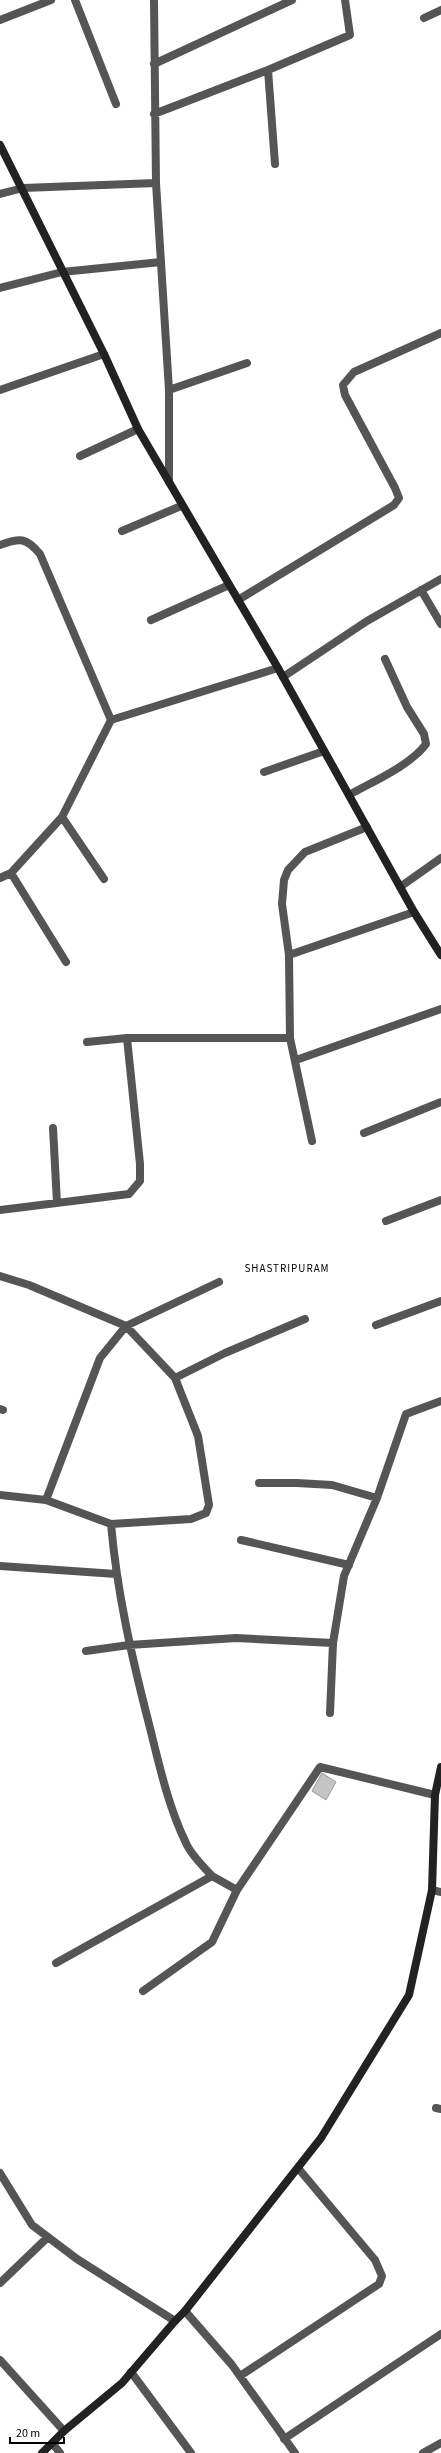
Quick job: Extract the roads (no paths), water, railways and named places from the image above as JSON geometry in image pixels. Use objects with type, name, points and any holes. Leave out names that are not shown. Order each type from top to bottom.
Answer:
[{"type":"street","points":[[0,20],[50,0]]},
{"type":"street","points":[[75,0],[116,104]]},
{"type":"street","points":[[154,0],[154,114],[156,183],[170,390],[169,482]]},
{"type":"street","points":[[154,64],[292,0]]},
{"type":"street","points":[[154,114],[268,70],[350,35],[345,0]]},
{"type":"street","points":[[424,18],[441,10]]},
{"type":"street","points":[[268,70],[275,164]]},
{"type":"street","points":[[0,145],[23,188],[62,272],[104,354],[138,429],[169,482],[181,506],[278,668],[414,912],[441,955]]},
{"type":"street","points":[[0,194],[23,188],[156,183]]},
{"type":"street","points":[[0,288],[62,272],[161,262]]},
{"type":"street","points":[[238,600],[394,505],[399,498],[395,488],[345,395],[343,385],[354,372],[441,333]]},
{"type":"street","points":[[0,390],[104,354]]},
{"type":"street","points":[[170,390],[247,363]]},
{"type":"street","points":[[80,456],[138,429]]},
{"type":"street","points":[[122,531],[181,506]]},
{"type":"street","points":[[0,545],[18,539],[32,544],[40,554],[111,720]]},
{"type":"street","points":[[283,677],[367,621],[441,579]]},
{"type":"street","points":[[151,620],[229,585]]},
{"type":"street","points":[[421,590],[441,624]]},
{"type":"street","points":[[349,795],[405,762],[420,752],[426,744],[424,734],[407,707],[385,659]]},
{"type":"street","points":[[0,878],[11,873],[62,817],[111,720],[278,668]]},
{"type":"street","points":[[264,772],[324,751]]},
{"type":"street","points":[[62,817],[104,878]]},
{"type":"street","points":[[312,1141],[296,1060],[290,1038],[289,956],[282,904],[284,880],[288,870],[305,852],[367,827]]},
{"type":"street","points":[[400,887],[441,858]]},
{"type":"street","points":[[11,873],[66,962]]},
{"type":"street","points":[[289,956],[414,912]]},
{"type":"street","points":[[296,1060],[441,1009]]},
{"type":"street","points":[[86,1042],[127,1038],[290,1038]]},
{"type":"street","points":[[0,1210],[129,1194],[140,1181],[140,1164],[127,1038]]},
{"type":"street","points":[[364,1133],[441,1102]]},
{"type":"street","points":[[53,1128],[58,1202]]},
{"type":"street","points":[[386,1221],[441,1200]]},
{"type":"street","points":[[0,1276],[29,1285],[126,1326],[175,1378],[198,1436],[209,1505],[206,1513],[191,1519],[111,1524],[46,1500],[0,1495]]},
{"type":"street","points":[[46,1500],[100,1358],[126,1326],[219,1282]]},
{"type":"street","points":[[376,1325],[441,1301]]},
{"type":"street","points":[[175,1378],[225,1353],[305,1319]]},
{"type":"street","points":[[330,1713],[333,1643],[344,1576],[377,1498],[406,1414],[441,1401]]},
{"type":"street","points":[[259,1483],[297,1482],[332,1485],[377,1498]]},
{"type":"street","points":[[111,1524],[116,1574],[129,1644],[174,1816],[186,1845],[212,1876],[237,1890]]},
{"type":"street","points":[[241,1540],[348,1565]]},
{"type":"street","points":[[0,1566],[116,1574]]},
{"type":"street","points":[[86,1651],[129,1644],[236,1638],[333,1643]]},
{"type":"street","points":[[144,1991],[212,1942],[237,1890],[320,1767],[435,1795]]},
{"type":"street","points":[[42,2453],[53,2444],[64,2431],[122,2383],[185,2311],[321,2138],[409,1995],[432,1890],[435,1795],[441,1767]]},
{"type":"street","points":[[56,1963],[212,1876]]},
{"type":"street","points":[[432,1890],[441,1892]]},
{"type":"street","points":[[240,2376],[379,2284],[382,2276],[375,2260],[298,2168]]},
{"type":"street","points":[[0,2173],[32,2225],[77,2259],[175,2321]]},
{"type":"street","points":[[0,2283],[48,2237]]},
{"type":"street","points":[[185,2311],[240,2376],[295,2453]]},
{"type":"street","points":[[284,2439],[441,2334]]},
{"type":"street","points":[[0,2360],[64,2431]]},
{"type":"street","points":[[131,2372],[191,2453]]},
{"type":"street","points":[[424,2453],[441,2442]]},
{"type":"street","points":[[53,2444],[60,2453]]},
{"type":"district","name":"SHASTRIPURAM","points":[[287,1268]]}]
